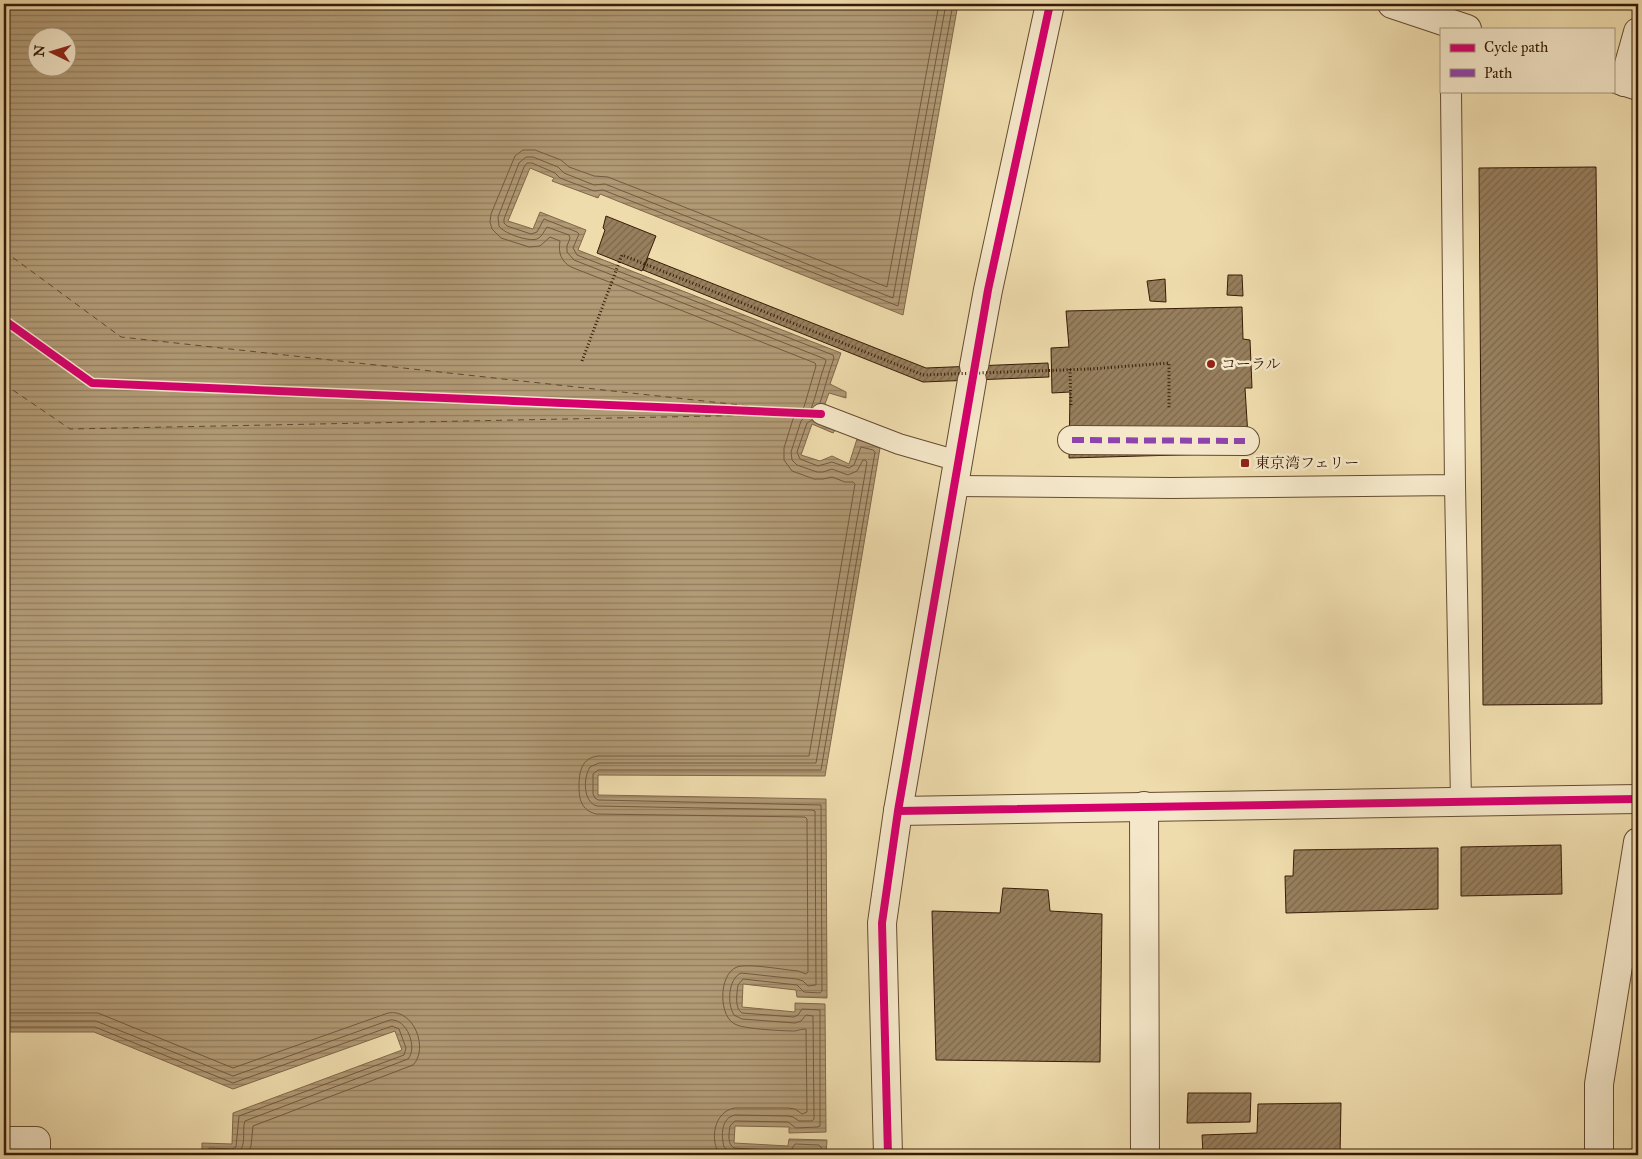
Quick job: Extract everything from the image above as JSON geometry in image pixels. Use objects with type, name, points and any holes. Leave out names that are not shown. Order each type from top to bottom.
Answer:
[{"type":"street","points":[[888,1155],[882,923],[898,811],[988,290],[1050,4]]},
{"type":"street","points":[[1392,4],[1456,27]]},
{"type":"street","points":[[1625,82],[1638,32]]},
{"type":"street","points":[[1072,440],[1246,441]]},
{"type":"street","points":[[898,811],[1638,799]]},
{"type":"street","points":[[1144,806],[1145,1155]]},
{"type":"street","points":[[1599,1155],[1599,1084],[1638,842]]},
{"type":"street","points":[[4,1141],[36,1142],[36,1155]]},
{"type":"lane","points":[[1451,92],[1455,485],[1461,801]]},
{"type":"lane","points":[[821,414],[899,444],[956,474],[1181,488],[1455,485]]},
{"type":"path","points":[[582,361],[622,255],[923,375],[1090,369],[1169,363]]},
{"type":"water","points":[[4,4],[958,4],[903,315],[600,194],[598,198],[552,181],[554,178],[530,168],[508,221],[533,229],[540,212],[586,230],[578,250],[841,353],[830,384],[846,392],[846,398],[829,393],[819,420],[837,428],[833,433],[812,424],[801,455],[820,461],[832,456],[849,464],[857,439],[880,448],[825,776],[598,775],[598,795],[826,799],[827,998],[797,997],[796,990],[743,984],[742,1007],[795,1012],[795,1003],[825,1004],[826,1132],[789,1133],[789,1127],[735,1126],[734,1143],[788,1146],[789,1139],[827,1140],[826,1155],[202,1155],[202,1143],[232,1144],[233,1113],[402,1050],[395,1031],[233,1089],[94,1032],[4,1032]]},
{"type":"building","points":[[1596,167],[1602,704],[1483,705],[1479,168]]},
{"type":"building","points":[[606,216],[656,236],[642,271],[597,253],[605,230],[603,228]]},
{"type":"building","points":[[648,258],[926,368],[1048,363],[1049,377],[923,382],[643,270]]},
{"type":"building","points":[[1228,275],[1242,275],[1243,296],[1227,295]]},
{"type":"building","points":[[1165,279],[1166,302],[1150,301],[1147,281]]},
{"type":"building","points":[[1242,307],[1243,339],[1250,340],[1252,388],[1245,388],[1249,453],[1069,458],[1070,392],[1052,393],[1051,348],[1069,347],[1066,311]]},
{"type":"building","points":[[1561,845],[1562,894],[1461,896],[1461,847]]},
{"type":"building","points":[[1438,848],[1438,909],[1286,913],[1285,876],[1293,876],[1294,850]]},
{"type":"building","points":[[1003,888],[1048,890],[1050,911],[1102,914],[1100,1062],[936,1060],[932,911],[1000,913]]},
{"type":"building","points":[[1188,1093],[1251,1093],[1250,1122],[1187,1123]]},
{"type":"building","points":[[1341,1103],[1340,1155],[1203,1155],[1202,1135],[1257,1133],[1258,1104]]},
{"type":"ferry route","points":[[4,251],[121,337],[813,413]]},
{"type":"ferry route","points":[[4,320],[92,383],[808,414]]},
{"type":"ferry route","points":[[4,384],[70,429],[813,414]]},
{"type":"marked path","points":[[1072,440],[1245,441]]},
{"type":"cycle path","points":[[888,1155],[882,923],[898,811],[988,290],[1050,4]]},
{"type":"cycle path","points":[[4,320],[92,383],[821,414]]},
{"type":"cycle path","points":[[898,811],[1638,799]]},
{"type":"place","name":"コーラル","points":[[1211,364]]},
{"type":"place","name":"東京湾フェリー","points":[[1245,463]]}]
